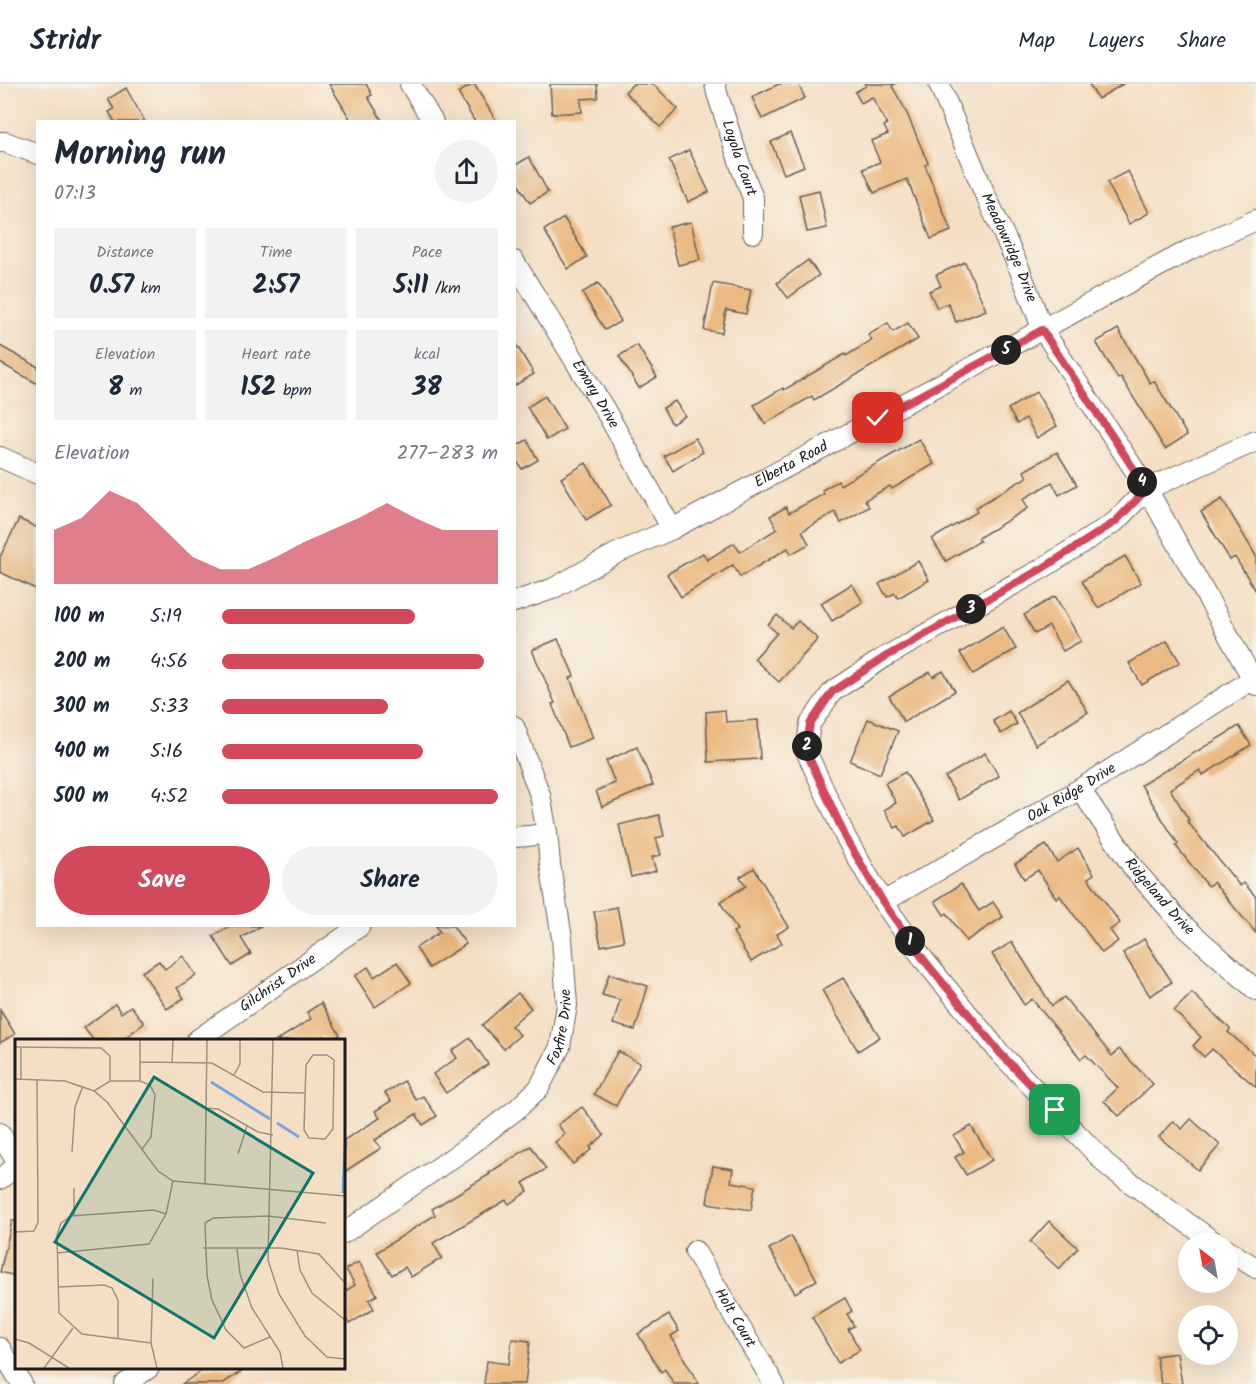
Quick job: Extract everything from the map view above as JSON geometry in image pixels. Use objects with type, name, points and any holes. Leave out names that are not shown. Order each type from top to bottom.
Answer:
[{"type":"street","points":[[410,84],[432,120]]},
{"type":"street","name":"Loyola Court","points":[[715,84],[753,198],[753,233]]},
{"type":"street","name":"Meadowridge Drive","points":[[939,84],[1019,268],[1042,330],[1147,489],[1255,680]]},
{"type":"street","points":[[0,142],[36,153]]},
{"type":"street","name":"Elberta Road","points":[[516,601],[552,589],[617,553],[672,529],[1191,249],[1256,220]]},
{"type":"street","name":"Emory Drive","points":[[516,264],[605,410],[672,529]]},
{"type":"street","points":[[1202,1233],[1110,1168],[1000,1053],[924,960],[883,902],[846,838],[806,751],[810,724],[832,692],[885,657],[1043,568],[1115,522],[1147,489],[1256,441]]},
{"type":"street","points":[[0,457],[36,473]]},
{"type":"street","name":"Oak Ridge Drive","points":[[883,902],[1080,789],[1255,680]]},
{"type":"street","name":"Foxfire Drive","points":[[345,1232],[465,1149],[517,1109],[539,1088],[560,1047],[567,1005],[562,938],[550,864],[548,833],[540,795],[516,731]]},
{"type":"street","name":"Ridgeland Drive","points":[[1080,789],[1134,869],[1184,925],[1256,990]]},
{"type":"street","points":[[516,837],[548,833]]},
{"type":"street","name":"Gilchrist Drive","points":[[200,1039],[359,927]]},
{"type":"street","points":[[0,1134],[15,1159]]},
{"type":"street","points":[[0,1179],[15,1168]]},
{"type":"street","name":"Holt Court","points":[[695,1251],[774,1384]]},
{"type":"street","points":[[1238,1257],[1256,1268]]},
{"type":"street","points":[[0,1348],[22,1384]]},
{"type":"street","points":[[125,1384],[148,1369]]},
{"type":"building","points":[[329,84],[366,84],[372,95],[368,97],[382,120],[351,120]]},
{"type":"building","points":[[474,84],[496,120],[474,120],[458,93]]},
{"type":"building","points":[[550,84],[597,84],[598,98],[581,99],[582,112],[552,114]]},
{"type":"building","points":[[633,84],[653,84],[678,109],[660,127],[625,92]]},
{"type":"building","points":[[779,84],[798,84],[805,98],[762,119],[752,97]]},
{"type":"building","points":[[865,84],[895,84],[892,86],[905,109],[928,163],[925,165],[951,231],[931,239],[907,179],[874,193],[863,169],[880,162],[871,141],[888,134],[884,126],[887,124],[872,97],[861,103],[855,92],[866,86]]},
{"type":"building","points":[[1089,84],[1123,84],[1098,99]]},
{"type":"building","points":[[126,88],[144,120],[114,120],[109,112],[114,109],[108,99]]},
{"type":"building","points":[[790,133],[804,166],[784,174],[771,142]]},
{"type":"building","points":[[689,150],[709,192],[688,202],[669,160]]},
{"type":"building","points":[[529,157],[548,192],[530,203],[516,181],[516,165]]},
{"type":"building","points":[[1128,171],[1149,213],[1129,224],[1107,182]]},
{"type":"building","points":[[819,190],[827,228],[807,232],[799,195]]},
{"type":"building","points":[[564,218],[587,257],[568,269],[544,230]]},
{"type":"building","points":[[691,222],[700,260],[678,265],[669,227]]},
{"type":"building","points":[[808,260],[819,275],[788,298],[777,283]]},
{"type":"building","points":[[965,262],[986,310],[956,322],[948,303],[937,308],[929,291],[941,286],[936,275]]},
{"type":"building","points":[[598,283],[621,321],[605,330],[582,293]]},
{"type":"building","points":[[713,283],[751,290],[746,314],[726,310],[722,333],[704,330]]},
{"type":"building","points":[[888,323],[893,332],[908,323],[918,339],[814,400],[812,396],[765,424],[754,405],[845,354],[846,356],[872,340],[868,335]]},
{"type":"building","points":[[1118,329],[1150,383],[1154,381],[1187,435],[1165,449],[1121,377],[1118,379],[1096,342]]},
{"type":"building","points":[[516,344],[534,374],[516,385]]},
{"type":"building","points":[[637,345],[657,377],[639,388],[619,356]]},
{"type":"building","points":[[0,346],[36,366],[36,383],[0,363]]},
{"type":"building","points":[[1036,392],[1057,426],[1037,438],[1026,418],[1017,424],[1008,409]]},
{"type":"building","points":[[545,396],[565,429],[547,440],[527,407]]},
{"type":"building","points":[[675,401],[685,416],[672,424],[663,408]]},
{"type":"building","points":[[695,438],[703,452],[673,471],[664,456]]},
{"type":"building","points":[[919,439],[934,464],[892,489],[890,486],[865,500],[869,507],[841,523],[835,512],[802,531],[809,544],[791,554],[788,548],[740,577],[733,565],[681,597],[667,574],[703,553],[707,560],[734,543],[740,552],[777,529],[770,516],[786,507],[789,513],[824,494],[822,490],[838,481],[840,485]]},
{"type":"building","points":[[527,440],[538,460],[522,469],[516,460],[516,446]]},
{"type":"building","points":[[1057,452],[1077,485],[1059,495],[1052,482],[1023,499],[1028,508],[978,538],[980,541],[946,561],[932,539],[977,512],[975,508],[1027,477],[1024,471]]},
{"type":"building","points":[[586,463],[611,505],[586,520],[561,478]]},
{"type":"building","points":[[1222,499],[1256,556],[1256,591],[1235,557],[1230,560],[1201,512]]},
{"type":"building","points":[[19,519],[36,527],[36,589],[0,572],[0,557]]},
{"type":"building","points":[[1125,556],[1141,583],[1098,608],[1082,581]]},
{"type":"building","points":[[918,561],[929,580],[898,598],[895,593],[887,597],[879,584]]},
{"type":"building","points":[[852,584],[863,602],[832,621],[821,603]]},
{"type":"building","points":[[1055,596],[1081,641],[1063,651],[1049,626],[1035,634],[1024,615]]},
{"type":"building","points":[[777,615],[791,628],[798,621],[818,639],[779,682],[754,659],[777,633],[768,625]]},
{"type":"building","points":[[1003,627],[1016,649],[973,674],[960,653]]},
{"type":"building","points":[[558,639],[574,676],[570,678],[593,738],[569,747],[552,704],[555,703],[532,650]]},
{"type":"building","points":[[1167,641],[1180,662],[1142,685],[1129,663]]},
{"type":"building","points":[[943,671],[955,691],[904,722],[889,696],[930,672],[933,677]]},
{"type":"building","points":[[1068,680],[1088,712],[1036,745],[1017,713]]},
{"type":"building","points":[[725,710],[726,722],[758,720],[760,759],[708,762],[706,712]]},
{"type":"building","points":[[1009,711],[1017,724],[1001,734],[993,721]]},
{"type":"building","points":[[868,719],[898,731],[880,774],[850,761]]},
{"type":"building","points":[[1239,726],[1251,745],[1203,775],[1200,770],[1170,789],[1189,820],[1187,821],[1240,886],[1244,883],[1256,897],[1256,933],[1213,882],[1208,886],[1176,846],[1178,844],[1141,785]]},
{"type":"building","points":[[637,747],[653,785],[602,807],[596,791],[615,783],[606,761]]},
{"type":"building","points":[[985,753],[999,776],[959,800],[945,777]]},
{"type":"building","points":[[905,772],[934,820],[905,837],[899,826],[895,828],[884,810],[896,803],[885,783]]},
{"type":"building","points":[[659,815],[664,836],[656,838],[661,855],[652,857],[656,871],[631,877],[619,825]]},
{"type":"building","points":[[1046,845],[1057,862],[1078,848],[1094,874],[1088,878],[1120,923],[1110,930],[1118,941],[1102,953],[1060,896],[1056,898],[1038,870],[1024,879],[1015,864]]},
{"type":"building","points":[[754,868],[789,927],[777,934],[782,943],[751,962],[733,932],[737,930],[720,902],[746,886],[740,877]]},
{"type":"building","points":[[961,884],[979,911],[993,902],[1003,917],[966,941],[947,913],[944,915],[935,901]]},
{"type":"building","points":[[617,907],[624,941],[601,946],[594,912]]},
{"type":"building","points":[[228,927],[259,927],[241,938],[251,954],[232,966],[213,936]]},
{"type":"building","points":[[437,927],[454,927],[466,944],[429,968],[416,948],[440,932]]},
{"type":"building","points":[[1144,939],[1172,982],[1150,996],[1123,953]]},
{"type":"building","points":[[1012,942],[1052,1006],[1064,997],[1112,1056],[1119,1049],[1153,1084],[1119,1116],[1104,1101],[1118,1088],[1086,1055],[1081,1059],[1032,999],[1024,1005],[992,954]]},
{"type":"building","points":[[183,956],[196,975],[177,988],[184,998],[167,1009],[142,972],[159,961],[165,969]]},
{"type":"building","points":[[397,962],[411,983],[375,1007],[355,976],[368,967],[374,977]]},
{"type":"building","points":[[609,974],[648,986],[635,1030],[613,1024],[620,1000],[602,995]]},
{"type":"building","points":[[843,978],[880,1037],[858,1051],[822,990]]},
{"type":"building","points":[[518,993],[531,1008],[511,1026],[520,1035],[504,1049],[482,1025]]},
{"type":"building","points":[[1192,993],[1230,1029],[1228,1032],[1256,1056],[1256,1087],[1212,1049],[1204,1057],[1193,1046],[1201,1037],[1174,1011]]},
{"type":"building","points":[[321,1003],[340,1035],[333,1039],[326,1039],[324,1036],[319,1039],[279,1039],[311,1019],[307,1012]]},
{"type":"building","points":[[115,1004],[121,1013],[131,1006],[144,1023],[124,1039],[92,1039],[84,1028]]},
{"type":"building","points":[[0,1010],[15,1034],[0,1043]]},
{"type":"building","points":[[470,1038],[488,1064],[446,1093],[433,1074],[457,1058],[452,1051]]},
{"type":"building","points":[[618,1051],[640,1063],[616,1106],[594,1094]]},
{"type":"building","points":[[404,1081],[416,1100],[423,1096],[437,1116],[423,1125],[416,1114],[375,1140],[381,1148],[345,1171],[345,1139],[380,1118],[375,1111],[391,1101],[385,1093]]},
{"type":"building","points":[[582,1107],[604,1135],[590,1147],[592,1149],[573,1164],[555,1142],[565,1134],[558,1125]]},
{"type":"building","points":[[1191,1119],[1220,1145],[1198,1170],[1159,1137],[1173,1121],[1182,1129]]},
{"type":"building","points":[[971,1126],[992,1160],[966,1175],[955,1157],[964,1152],[954,1136]]},
{"type":"building","points":[[531,1146],[546,1169],[523,1183],[528,1191],[509,1204],[506,1200],[433,1243],[442,1258],[411,1277],[405,1267],[392,1275],[377,1252],[435,1215],[432,1209]]},
{"type":"building","points":[[713,1166],[733,1169],[731,1182],[755,1186],[751,1210],[707,1203]]},
{"type":"building","points":[[12,1221],[15,1221],[15,1276],[0,1272]]},
{"type":"building","points":[[1049,1221],[1078,1248],[1059,1269],[1030,1242]]},
{"type":"building","points":[[791,1236],[817,1280],[795,1293],[769,1249]]},
{"type":"building","points":[[359,1262],[377,1295],[369,1300],[374,1309],[349,1324],[345,1315],[345,1291],[355,1285],[346,1269]]},
{"type":"building","points":[[845,1298],[852,1311],[847,1314],[854,1326],[848,1329],[860,1350],[838,1363],[812,1317]]},
{"type":"building","points":[[669,1315],[679,1331],[671,1336],[699,1384],[674,1384],[665,1369],[661,1372],[638,1334]]},
{"type":"building","points":[[512,1339],[530,1341],[525,1384],[484,1384],[487,1361],[509,1364]]},
{"type":"building","points":[[1177,1353],[1182,1384],[1161,1384],[1156,1356]]},
{"type":"building","points":[[204,1369],[245,1369],[222,1384],[182,1384]]},
{"type":"route","points":[[878,418],[1042,330],[1147,489],[1115,522],[1043,568],[885,657],[832,692],[810,724],[806,751],[846,838],[883,902],[924,960],[1000,1053],[1055,1110]]}]
